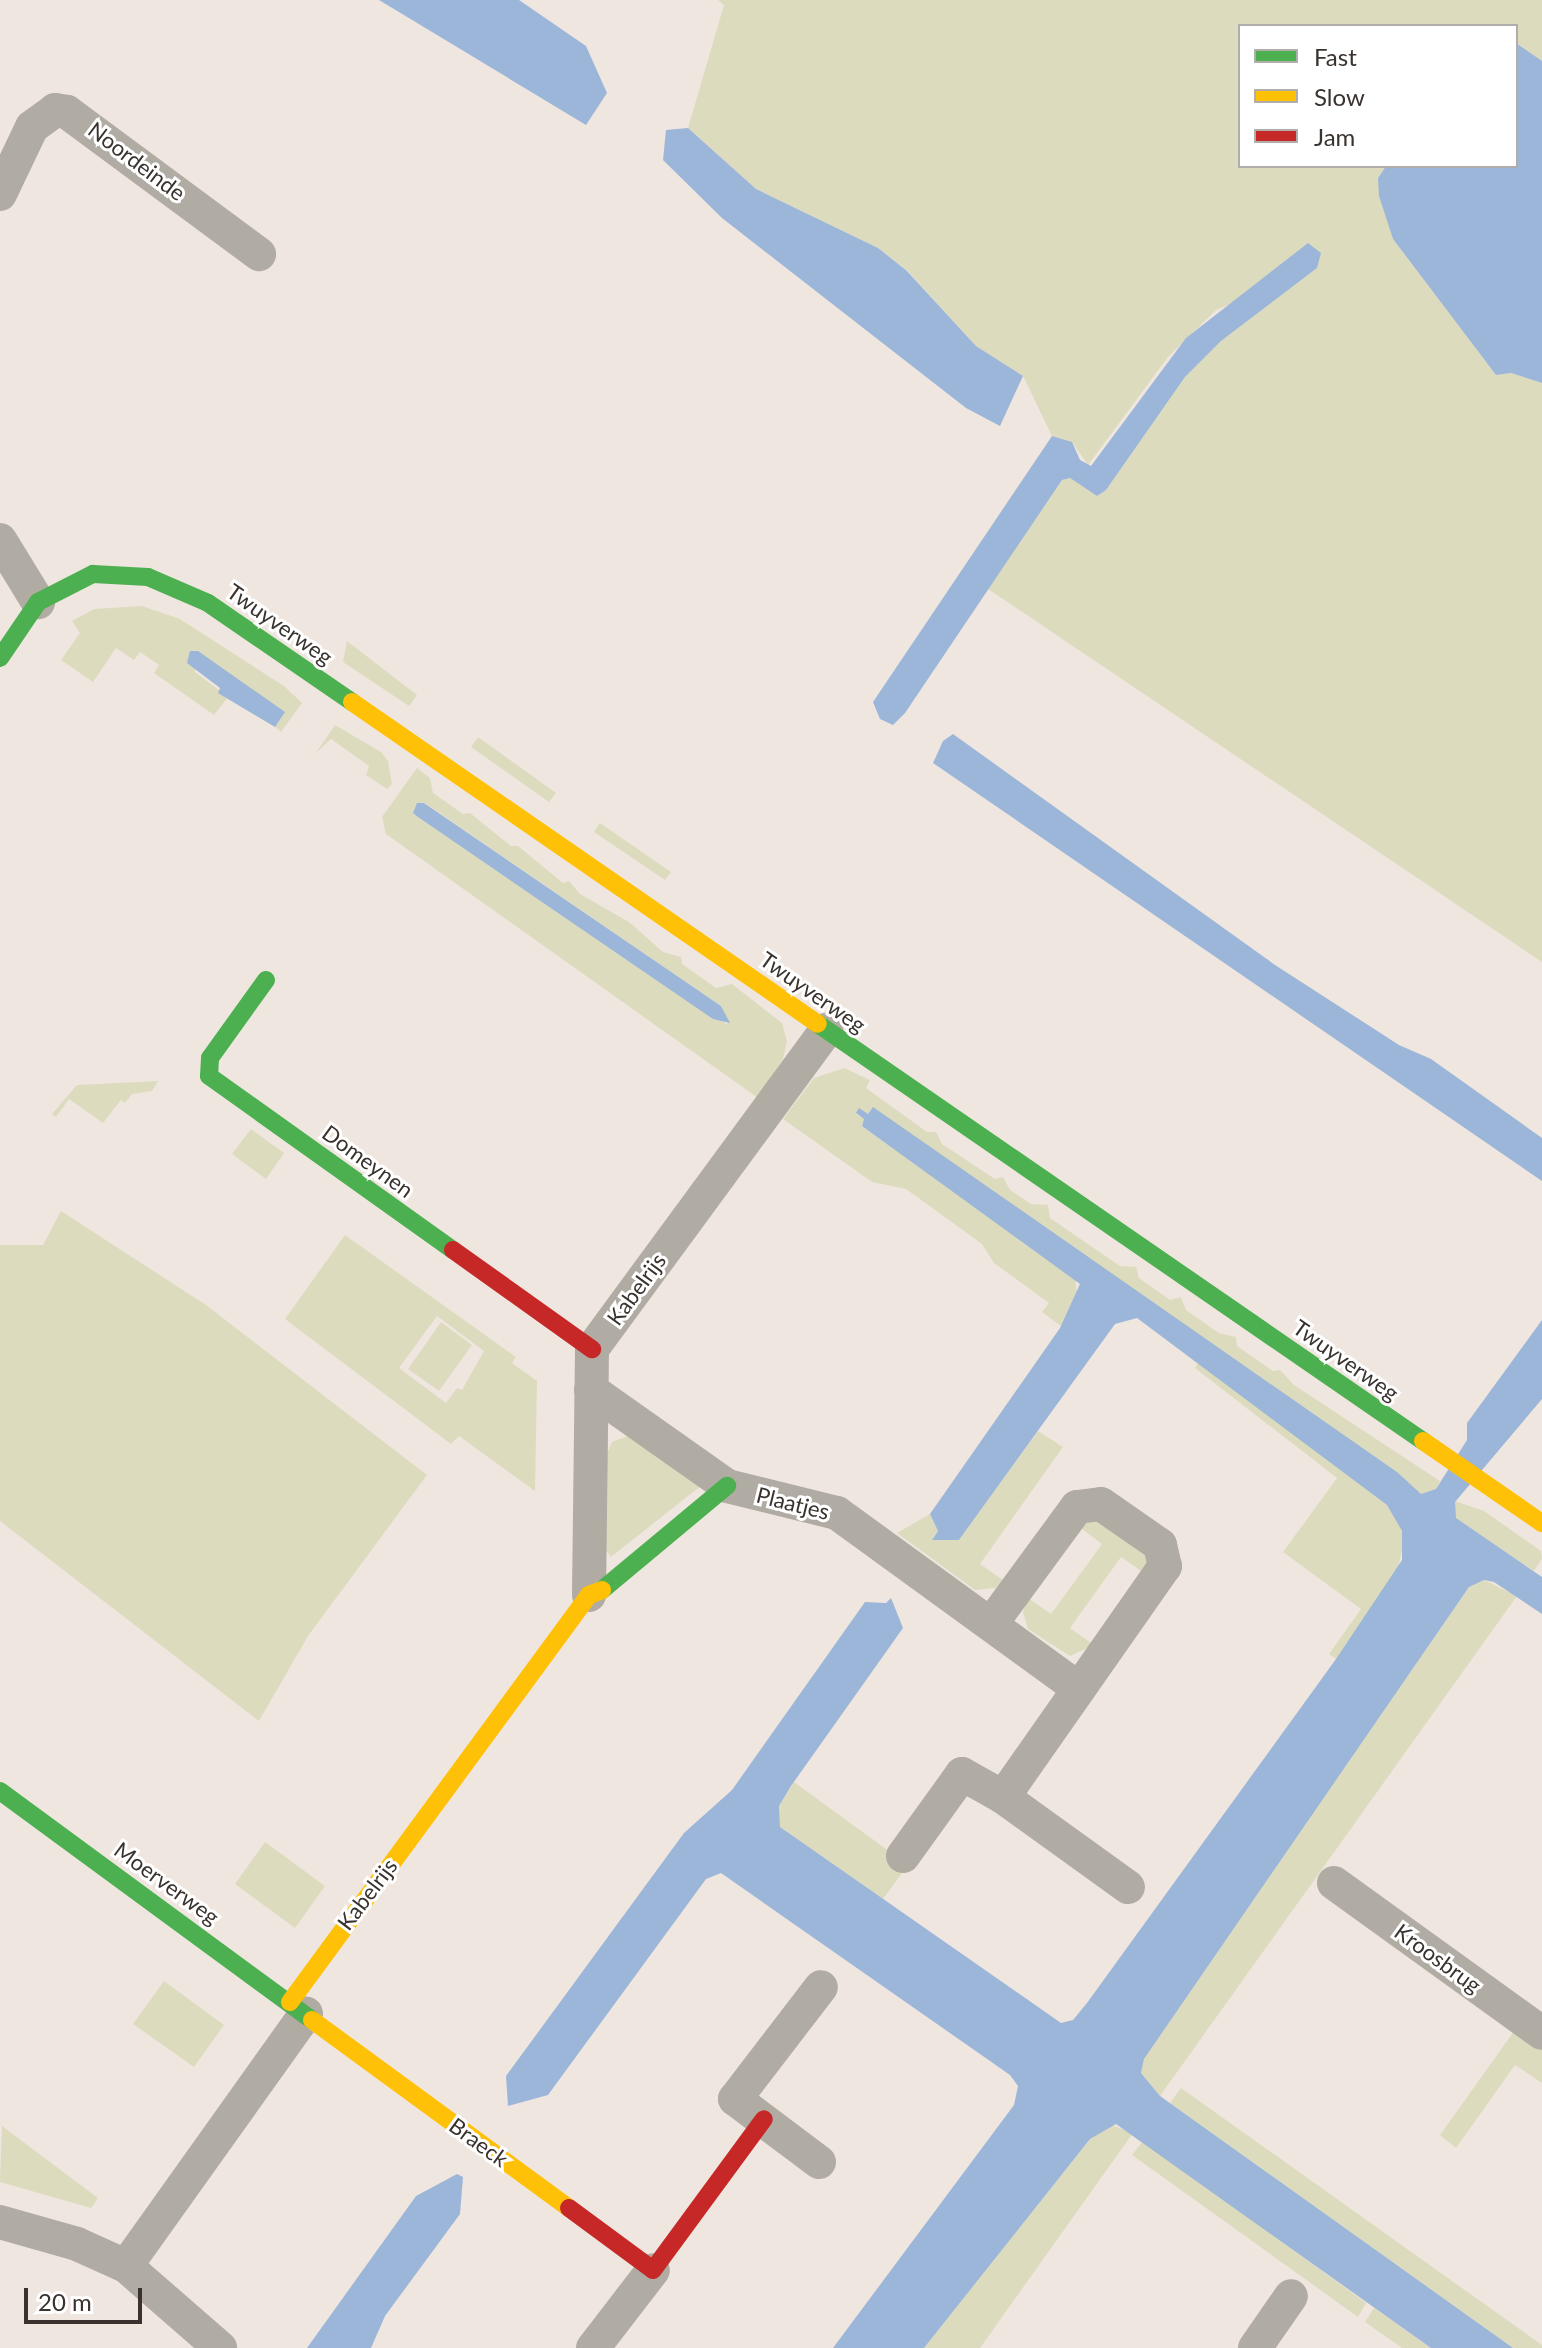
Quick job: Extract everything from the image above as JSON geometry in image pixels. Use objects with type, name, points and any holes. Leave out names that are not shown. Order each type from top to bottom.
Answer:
[{"type":"street","name":"Noordeinde","points":[[0,194],[32,127],[55,110],[67,112],[259,254]]},
{"type":"street","points":[[0,540],[38,602],[0,658]]},
{"type":"street","name":"Twuyverweg","points":[[38,602],[93,574],[119,573],[148,577],[195,596],[1542,1523]]},
{"type":"street","name":"Domeynen","points":[[266,980],[210,1058],[209,1076],[592,1349]]},
{"type":"street","name":"Kabelrijs","points":[[592,1349],[826,1030]]},
{"type":"street","points":[[589,1595],[592,1349]]},
{"type":"street","name":"Plaatjes","points":[[591,1390],[727,1486],[837,1513],[1079,1689]]},
{"type":"street","name":"Kabelrijs","points":[[126,2266],[298,2008],[589,1595],[609,1587],[727,1486]]},
{"type":"street","points":[[991,1624],[1077,1507],[1101,1504],[1160,1545],[1165,1566],[1003,1797]]},
{"type":"street","points":[[903,1856],[962,1774],[1003,1797],[1128,1887]]},
{"type":"street","name":"Moerverweg","points":[[0,1791],[298,2008]]},
{"type":"street","name":"Kroosbrug","points":[[1334,1883],[1542,2033]]},
{"type":"street","points":[[819,2162],[735,2099],[821,1987]]},
{"type":"street","name":"Braeck","points":[[298,2008],[653,2270]]},
{"type":"street","points":[[593,2348],[764,2119]]},
{"type":"street","points":[[0,2222],[77,2244],[126,2266],[220,2348]]},
{"type":"street","points":[[1255,2348],[1291,2296]]},
{"type":"green space","points":[[718,0],[1542,0],[1542,61],[1518,44],[1518,24],[1238,24],[1238,168],[1385,168],[1378,178],[1393,239],[1496,375],[1511,373],[1542,383],[1542,962],[988,589],[1062,480],[1070,478],[1097,496],[1106,490],[1185,377],[1221,341],[1317,268],[1216,310],[1168,357],[1088,465],[1072,442],[1052,436],[1023,376],[976,346],[906,269],[878,248],[756,189],[688,128],[724,5]]},
{"type":"green space","points":[[142,606],[180,619],[284,686],[302,703],[281,732],[275,727],[284,713],[195,650],[195,672],[228,697],[214,715],[154,673],[159,665],[140,652],[134,660],[116,648],[93,682],[61,660],[80,633],[72,621],[94,609]]},
{"type":"green space","points":[[347,641],[417,695],[409,706],[343,662]]},
{"type":"green space","points":[[335,725],[381,752],[388,761],[392,784],[387,789],[366,775],[369,766],[331,739],[315,754]]},
{"type":"green space","points":[[478,737],[556,793],[549,802],[471,747]]},
{"type":"green space","points":[[417,768],[430,778],[433,793],[463,814],[470,813],[511,846],[518,846],[563,883],[569,881],[580,894],[629,922],[663,952],[681,957],[682,964],[716,988],[732,984],[782,1023],[787,1041],[783,1059],[758,1098],[386,834],[382,817]],"holes":[[[425,803],[721,1006],[728,1025],[418,817],[415,807]]]},
{"type":"green space","points":[[600,823],[671,872],[665,880],[594,832]]},
{"type":"green space","points":[[844,1068],[870,1080],[866,1088],[927,1132],[936,1132],[942,1144],[995,1179],[1003,1177],[1010,1190],[1031,1204],[1048,1205],[1050,1218],[1120,1266],[1136,1267],[1139,1278],[1170,1300],[1181,1297],[1186,1310],[1219,1333],[1236,1337],[1237,1346],[1273,1371],[1280,1370],[1294,1385],[1440,1481],[1436,1489],[1421,1495],[1397,1472],[872,1108],[868,1114],[856,1114],[864,1119],[862,1126],[1075,1276],[1077,1295],[1061,1326],[1042,1312],[1049,1303],[994,1263],[982,1244],[906,1189],[872,1182],[783,1119],[814,1078]]},
{"type":"green space","points":[[158,1081],[152,1091],[132,1094],[125,1103],[121,1100],[103,1123],[69,1099],[56,1117],[52,1114],[77,1085]]},
{"type":"green space","points":[[251,1129],[284,1153],[266,1179],[232,1154]]},
{"type":"green space","points":[[61,1211],[206,1305],[427,1475],[308,1636],[259,1721],[0,1521],[0,1245],[43,1245]]},
{"type":"green space","points":[[345,1235],[516,1357],[512,1363],[537,1381],[535,1491],[459,1436],[451,1444],[285,1319]],"holes":[[[437,1316],[484,1351],[462,1390],[457,1388],[446,1403],[399,1368]]]},
{"type":"green space","points":[[441,1322],[472,1345],[439,1391],[408,1369]]},
{"type":"green space","points":[[1198,1363],[1387,1505],[1400,1524],[1404,1541],[1398,1568],[1336,1659],[1329,1654],[1361,1609],[1283,1552],[1337,1478],[1195,1368]]},
{"type":"green space","points":[[1038,1431],[1063,1447],[980,1564],[1003,1580],[996,1588],[975,1590],[897,1533],[930,1514],[938,1531],[932,1539],[959,1540]]},
{"type":"green space","points":[[632,1434],[702,1485],[611,1557],[605,1549],[605,1458],[612,1442]]},
{"type":"green space","points":[[1455,1501],[1484,1511],[1541,1551],[1542,1559],[1534,1571],[1455,1518]]},
{"type":"green space","points":[[1095,1520],[1149,1558],[1144,1573],[1121,1557],[1070,1628],[1094,1645],[1070,1656],[1028,1629],[1023,1612],[1028,1598],[1051,1614],[1102,1544],[1078,1526]]},
{"type":"green space","points":[[1484,1580],[1517,1596],[1160,2096],[1141,2073],[1144,2059],[1469,1587]]},
{"type":"green space","points":[[794,1782],[908,1865],[883,1899],[780,1827],[779,1806]]},
{"type":"green space","points":[[265,1842],[325,1886],[295,1928],[235,1884]]},
{"type":"green space","points":[[164,1981],[224,2025],[194,2067],[133,2024]]},
{"type":"green space","points":[[1517,2027],[1542,2044],[1542,2083],[1515,2065],[1456,2148],[1440,2135]]},
{"type":"green space","points":[[1181,2088],[1542,2345],[1542,2348],[1513,2348],[1170,2103]]},
{"type":"green space","points":[[1109,2124],[1133,2133],[980,2348],[924,2348],[1090,2139]]},
{"type":"green space","points":[[2,2126],[98,2198],[91,2208],[0,2182]]},
{"type":"green space","points":[[1143,2141],[1366,2303],[1358,2317],[1132,2155]]},
{"type":"green space","points":[[1374,2308],[1431,2348],[1402,2348],[1365,2322]]},
{"type":"water","points":[[379,0],[519,0],[586,46],[607,93],[586,125]]},
{"type":"water","points":[[1518,44],[1542,61],[1542,383],[1511,373],[1496,375],[1393,239],[1379,196],[1378,178],[1385,168],[1518,168]]},
{"type":"water","points":[[688,128],[756,189],[878,248],[906,270],[976,346],[1023,376],[1000,426],[966,408],[722,218],[663,160],[666,130]]},
{"type":"water","points":[[1308,243],[1321,253],[1317,268],[1221,341],[1185,377],[1106,490],[1097,496],[1070,478],[1062,480],[905,713],[893,725],[880,719],[873,702],[1052,436],[1072,442],[1080,460],[1091,466],[1186,338]]},
{"type":"water","points":[[190,651],[198,651],[285,712],[275,727],[218,693],[220,688],[187,663]]},
{"type":"water","points":[[953,734],[1275,965],[1399,1045],[1431,1059],[1542,1138],[1542,1181],[933,763],[943,741]]},
{"type":"water","points":[[417,803],[424,803],[721,1006],[730,1023],[713,1019],[418,817],[413,813]]},
{"type":"water","points":[[873,1107],[1397,1472],[1421,1494],[1436,1489],[1467,1440],[1467,1423],[1542,1320],[1542,1399],[1455,1502],[1456,1518],[1542,1577],[1542,1614],[1494,1582],[1484,1580],[1469,1587],[1144,2059],[1141,2073],[1160,2096],[1513,2348],[1431,2348],[1116,2124],[1090,2139],[924,2348],[833,2348],[1014,2105],[1018,2086],[1010,2075],[721,1873],[706,1879],[548,2095],[508,2106],[506,2076],[684,1833],[732,1790],[865,1602],[886,1603],[891,1598],[903,1628],[791,1786],[779,1806],[780,1827],[1061,2023],[1073,2020],[1087,2003],[1336,1659],[1402,1560],[1402,1531],[1387,1505],[1137,1318],[1115,1324],[959,1540],[932,1540],[938,1531],[930,1514],[1060,1328],[1080,1284],[862,1126],[864,1119],[856,1113],[859,1108],[868,1114]]},
{"type":"water","points":[[457,2174],[463,2177],[460,2214],[385,2316],[371,2348],[307,2348],[416,2196]]},
{"type":"traffic: fast","points":[[0,658],[38,602],[93,574],[148,577],[208,603],[352,702]]},
{"type":"traffic: fast","points":[[266,980],[210,1058],[209,1076],[453,1250]]},
{"type":"traffic: fast","points":[[818,1024],[1423,1441]]},
{"type":"traffic: fast","points":[[602,1590],[727,1486]]},
{"type":"traffic: fast","points":[[0,1791],[312,2020]]},
{"type":"traffic: slow","points":[[352,702],[818,1024]]},
{"type":"traffic: slow","points":[[1423,1441],[1542,1523]]},
{"type":"traffic: slow","points":[[290,2002],[589,1595],[602,1590]]},
{"type":"traffic: slow","points":[[312,2020],[569,2208]]},
{"type":"traffic: jam","points":[[453,1250],[592,1349]]},
{"type":"traffic: jam","points":[[569,2208],[653,2270],[764,2119]]}]
